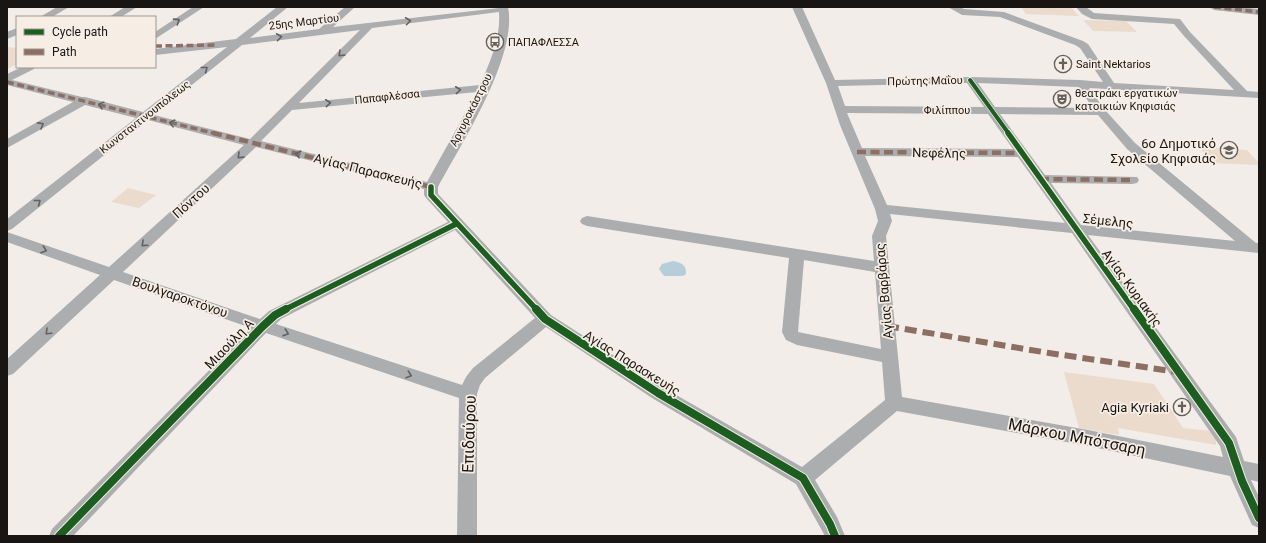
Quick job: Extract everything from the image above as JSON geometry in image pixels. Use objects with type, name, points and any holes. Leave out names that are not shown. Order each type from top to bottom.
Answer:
[{"type":"street","points":[[47,16],[64,7]]},
{"type":"street","points":[[116,16],[132,7]]},
{"type":"street","points":[[156,35],[199,7]]},
{"type":"street","name":"Κωνσταντινουπόλεως","points":[[7,226],[283,7]]},
{"type":"street","points":[[322,32],[350,7]]},
{"type":"street","points":[[427,19],[432,7]]},
{"type":"street","name":"Αγίας Βαρβάρας","points":[[797,7],[831,83],[857,152],[882,209],[885,221],[879,236],[894,403]]},
{"type":"street","points":[[953,7],[962,12],[1001,14],[1079,43],[1084,46],[1111,86]]},
{"type":"street","points":[[1081,7],[1085,12],[1092,16],[1177,22]]},
{"type":"street","points":[[1214,7],[1259,12]]},
{"type":"street","name":"25ης Μαρτίου","points":[[156,52],[427,19],[504,8]]},
{"type":"street","name":"Αργυροκάστρου","points":[[431,187],[485,88],[505,27],[506,15],[504,8]]},
{"type":"street","points":[[1176,11],[1177,22],[1244,94]]},
{"type":"street","name":"Πόντου","points":[[7,369],[253,143],[369,26]]},
{"type":"street","points":[[9,41],[16,32]]},
{"type":"street","points":[[7,78],[28,68]]},
{"type":"street","name":"Πρώτης Μαΐου","points":[[831,83],[970,80],[1080,83],[1259,95]]},
{"type":"street","name":"Αγίας Κυριακής","points":[[970,80],[1229,443],[1235,467],[1259,518]]},
{"type":"street","name":"Αγίας Παρασκευής","points":[[7,82],[85,100],[431,187],[432,195],[456,224],[545,319],[658,393],[803,478],[830,524],[835,536]]},
{"type":"street","points":[[1080,83],[1101,112],[1130,146],[1256,248]]},
{"type":"street","name":"Παπαφλέσσα","points":[[289,107],[485,88]]},
{"type":"street","points":[[7,144],[85,100]]},
{"type":"street","name":"Φιλίππου","points":[[840,109],[1101,112]]},
{"type":"street","name":"Νεφέλης","points":[[857,152],[1022,153]]},
{"type":"street","points":[[1040,179],[1132,180]]},
{"type":"street","name":"Σέμελης","points":[[882,209],[1256,248]]},
{"type":"street","points":[[587,221],[883,268]]},
{"type":"street","name":"Μιαούλη Α","points":[[59,536],[275,315],[456,224]]},
{"type":"street","name":"Βουλγαροκτόνου","points":[[7,237],[263,326],[468,394]]},
{"type":"street","points":[[797,254],[790,332],[792,336],[797,339],[890,357]]},
{"type":"street","name":"Επιδαύρου","points":[[467,536],[468,394],[472,382],[479,373],[545,319]]},
{"type":"street","points":[[803,478],[894,403]]},
{"type":"street","name":"Μάρκου Μπότσαρη","points":[[894,403],[1235,467],[1259,473]]},
{"type":"shaded area","points":[[1021,7],[1071,7],[1079,16],[1026,14]]},
{"type":"shaded area","points":[[1083,20],[1126,21],[1137,32],[1093,31]]},
{"type":"shaded area","points":[[7,47],[16,48],[16,64],[7,69]]},
{"type":"shaded area","points":[[1199,147],[1247,150],[1259,163],[1259,165],[1212,163]]},
{"type":"shaded area","points":[[128,188],[156,195],[139,208],[111,202]]},
{"type":"shaded area","points":[[1064,372],[1154,384],[1183,428],[1212,431],[1216,436],[1216,445],[1118,428],[1119,435],[1079,428]]},
{"type":"water","points":[[673,261],[684,266],[686,274],[683,276],[664,276],[659,269],[662,264]]},
{"type":"marked path","points":[[1214,7],[1259,12]]},
{"type":"marked path","points":[[156,46],[217,45]]},
{"type":"marked path","points":[[7,82],[431,187]]},
{"type":"marked path","points":[[857,152],[1022,153]]},
{"type":"marked path","points":[[1040,179],[1132,180]]},
{"type":"marked path","points":[[887,326],[1049,353],[1178,372]]},
{"type":"cycle path","points":[[970,80],[1229,443],[1242,481],[1259,518]]},
{"type":"cycle path","points":[[431,187],[431,195],[545,319],[658,393],[803,478],[830,524],[835,536]]},
{"type":"cycle path","points":[[59,536],[275,315],[456,224]]},
{"type":"place","name":"ΠΑΠΑΦΛΕΣΣΑ","points":[[495,42]]},
{"type":"place","name":"Saint Nektarios","points":[[1063,64]]},
{"type":"place","name":"θεατράκι εργατικών κατοικιών Κηφισιάς","points":[[1062,99]]},
{"type":"place","name":"6ο Δημοτικό Σχολείο Κηφισιάς","points":[[1229,150]]},
{"type":"place","name":"Agia Kyriaki","points":[[1182,407]]}]
